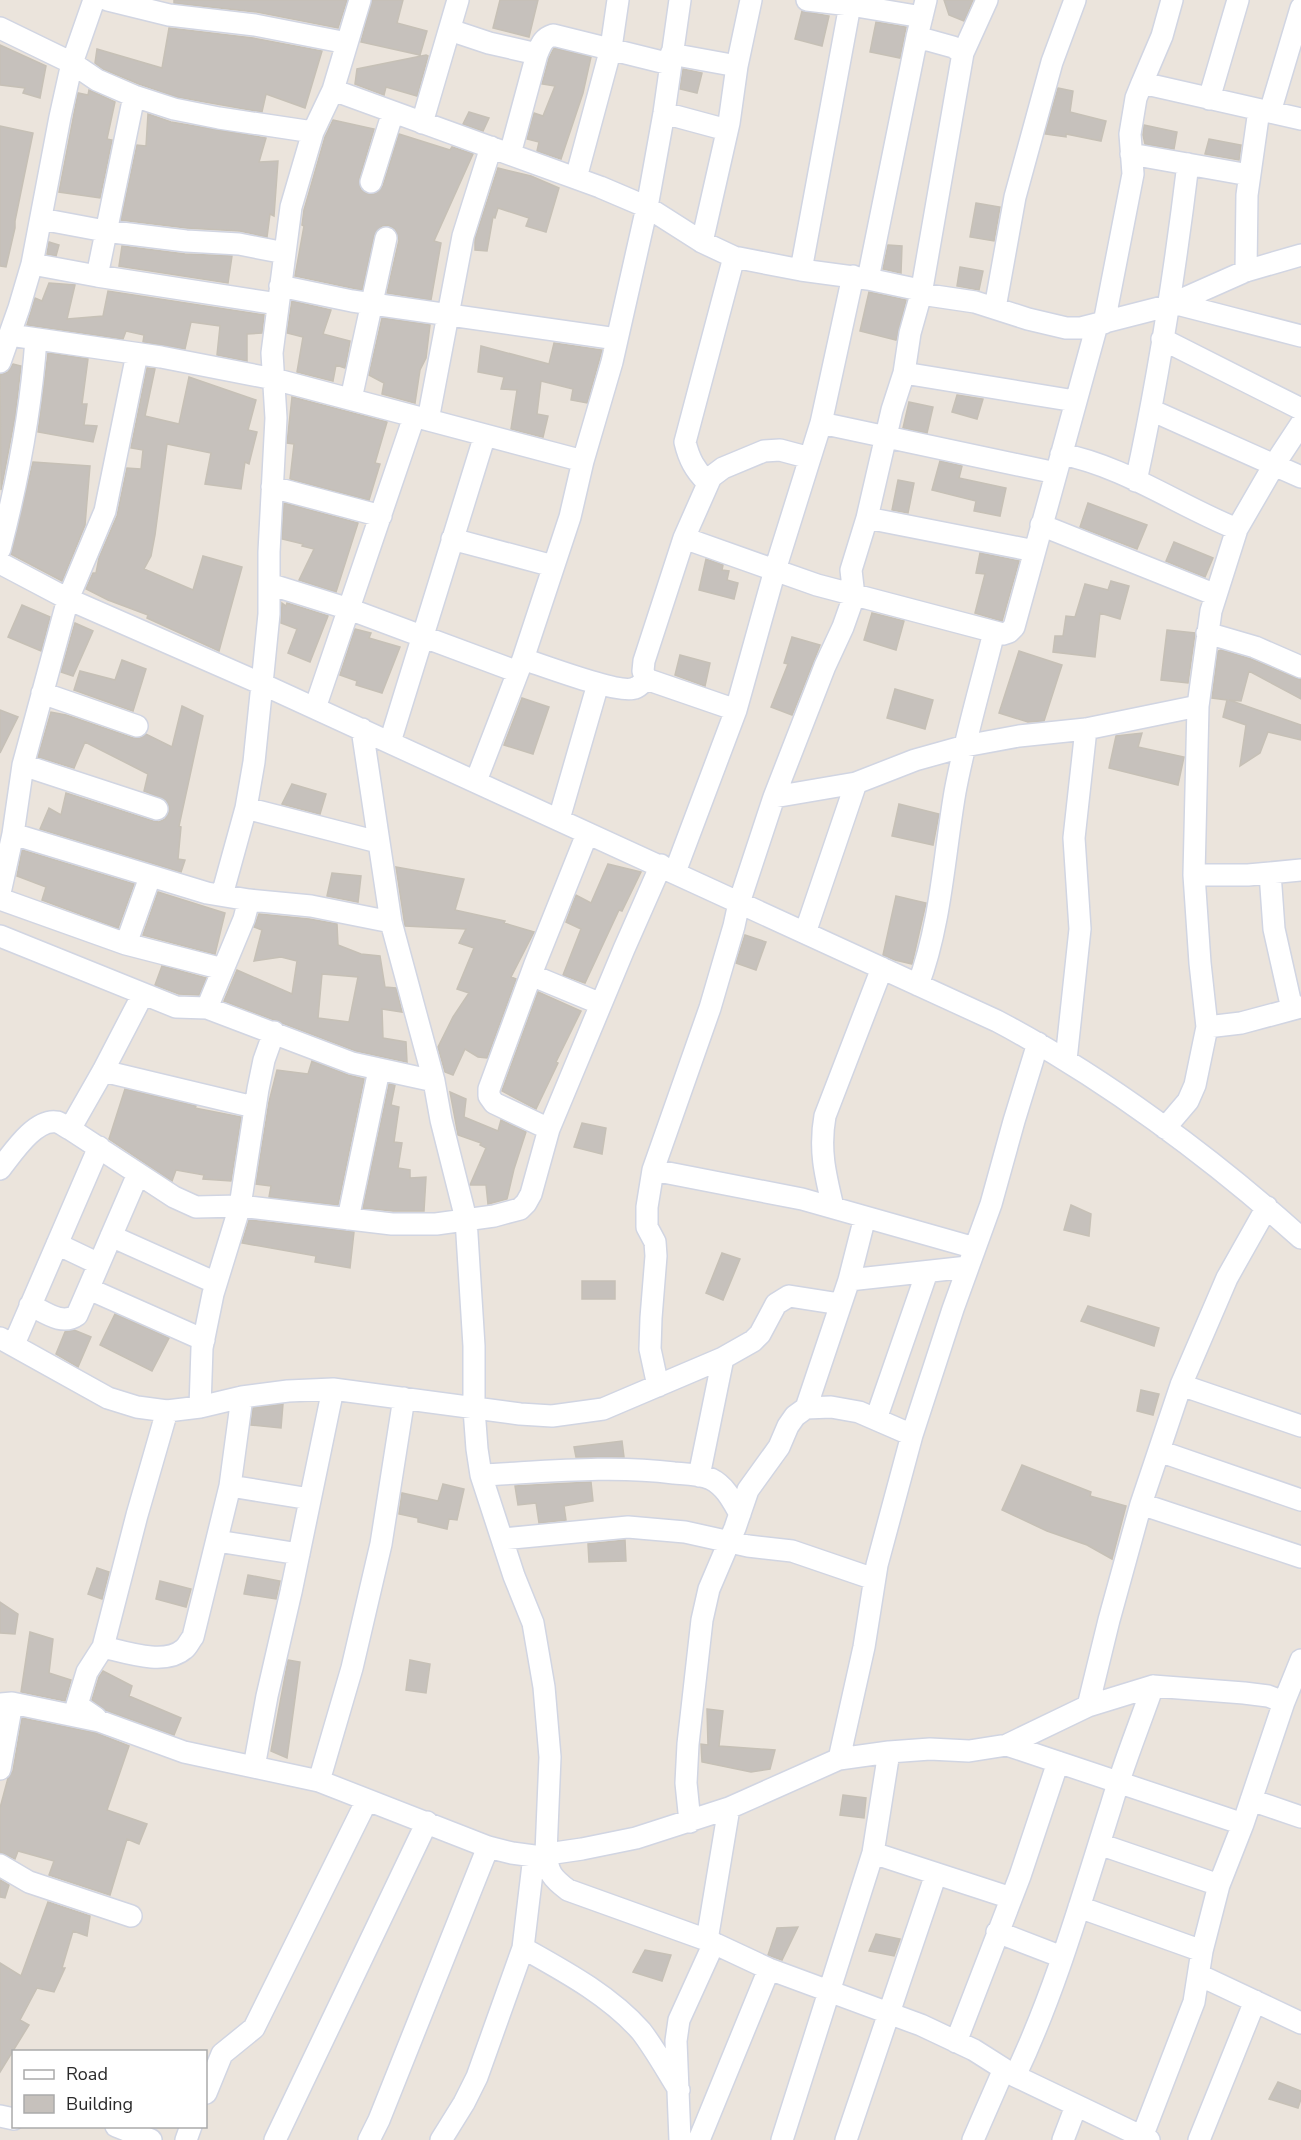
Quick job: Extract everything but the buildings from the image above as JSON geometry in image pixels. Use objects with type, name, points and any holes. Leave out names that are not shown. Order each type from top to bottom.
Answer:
[{"type":"street","points":[[0,362],[32,264],[72,63],[94,0]]},
{"type":"street","points":[[108,0],[169,15],[255,25],[347,43]]},
{"type":"street","points":[[222,895],[246,808],[254,762],[262,684],[269,614],[276,418],[273,353],[291,207],[313,132],[333,90],[360,0]]},
{"type":"street","points":[[422,123],[458,0]]},
{"type":"street","points":[[576,178],[611,48],[618,0]]},
{"type":"street","points":[[476,781],[520,665],[570,517],[583,461],[600,405],[647,207],[664,113],[680,0]]},
{"type":"street","points":[[702,242],[727,130],[737,66],[752,0]]},
{"type":"street","points":[[807,0],[850,3],[921,18],[963,53]]},
{"type":"street","points":[[658,1386],[650,1349],[656,1256],[655,1242],[647,1227],[647,1207],[653,1170],[710,1008],[739,903],[774,797],[854,596],[851,570],[867,518],[885,438],[904,373],[910,333],[921,294],[963,53],[987,0]]},
{"type":"street","points":[[994,309],[1016,197],[1052,62],[1075,0]]},
{"type":"street","points":[[684,538],[854,596],[1003,634],[1014,627],[1075,401],[1101,323],[1133,174],[1132,117],[1136,98],[1162,36],[1172,0]]},
{"type":"street","points":[[1209,99],[1238,0]]},
{"type":"street","points":[[801,270],[850,3]]},
{"type":"street","points":[[1246,271],[1249,175],[1265,111],[1301,8]]},
{"type":"street","points":[[0,1169],[32,1131],[57,1122],[174,1197],[196,1207],[240,1206],[392,1224],[436,1224],[494,1216],[520,1209],[526,1203],[531,1194],[549,1129],[601,1004],[668,869],[736,710],[775,570],[821,423],[860,277],[921,18]]},
{"type":"street","points":[[0,28],[72,63],[97,80],[134,96],[174,109],[313,132]]},
{"type":"street","points":[[450,30],[489,43],[537,54]]},
{"type":"street","points":[[315,708],[381,516],[421,419],[447,315],[463,236],[501,151],[542,41],[553,35],[671,59],[737,66]]},
{"type":"street","points":[[1142,83],[1301,119]]},
{"type":"street","points":[[333,90],[576,178],[647,207],[702,242],[734,257],[801,270],[860,277],[915,290],[921,294],[975,302],[1066,328],[1081,328],[1170,305],[1246,271],[1301,255]]},
{"type":"street","points":[[97,276],[134,96]]},
{"type":"street","points":[[371,182],[393,112]]},
{"type":"street","points":[[664,113],[727,130]]},
{"type":"street","points":[[1131,154],[1249,175]]},
{"type":"street","points":[[1136,481],[1170,305],[1188,164]]},
{"type":"street","points":[[41,219],[105,231],[186,242],[238,244],[285,253]]},
{"type":"street","points":[[351,399],[386,238]]},
{"type":"street","points":[[707,482],[696,471],[689,458],[685,442],[734,257]]},
{"type":"street","points":[[32,264],[97,276],[372,304],[617,339]]},
{"type":"street","points":[[1170,305],[1301,336]]},
{"type":"street","points":[[10,335],[137,354],[274,379],[583,461]]},
{"type":"street","points":[[0,549],[24,445],[36,339]]},
{"type":"street","points":[[1162,339],[1301,409]]},
{"type":"street","points":[[0,893],[13,834],[23,765],[68,599],[105,511],[137,354]]},
{"type":"street","points":[[904,373],[1075,401]]},
{"type":"street","points":[[1151,410],[1301,477]]},
{"type":"street","points":[[821,423],[885,438],[1058,464],[1092,462],[1237,529]]},
{"type":"street","points":[[1165,1128],[1188,1101],[1195,1085],[1207,1027],[1194,875],[1198,706],[1207,648],[1207,633],[1216,595],[1237,529],[1301,424]]},
{"type":"street","points":[[390,742],[484,435]]},
{"type":"street","points":[[646,679],[643,671],[644,661],[684,538],[707,482],[723,468],[764,451],[780,450],[810,458]]},
{"type":"street","points":[[272,487],[381,516]]},
{"type":"street","points":[[867,518],[1035,551]]},
{"type":"street","points":[[1041,525],[1216,595]]},
{"type":"street","points":[[452,539],[553,566]]},
{"type":"street","points":[[0,563],[68,599],[362,729],[997,1021],[1066,1060],[1165,1128],[1267,1207],[1301,1239]]},
{"type":"street","points":[[269,584],[349,609],[422,637],[520,665],[628,689],[636,688],[646,679]]},
{"type":"street","points":[[918,985],[929,957],[965,746],[994,632]]},
{"type":"street","points":[[1207,633],[1254,647],[1301,667]]},
{"type":"street","points":[[646,679],[736,710]]},
{"type":"street","points":[[559,819],[598,684]]},
{"type":"street","points":[[42,693],[136,726]]},
{"type":"street","points":[[774,797],[856,783],[915,760],[965,746],[1019,736],[1086,729],[1198,706]]},
{"type":"street","points":[[362,729],[391,922],[434,1080],[441,1120],[466,1219],[474,1346],[474,1409],[481,1475],[514,1576],[533,1623],[544,1687],[550,1757],[540,1854],[523,1948],[477,2077],[441,2140]]},
{"type":"street","points":[[1066,1060],[1080,929],[1074,837],[1086,729]]},
{"type":"street","points":[[23,765],[157,808]]},
{"type":"street","points":[[805,933],[856,783]]},
{"type":"street","points":[[246,808],[378,842]]},
{"type":"street","points":[[13,834],[150,877],[222,895],[311,906],[391,922]]},
{"type":"street","points":[[549,1129],[494,1103],[489,1096],[489,1089],[587,834]]},
{"type":"street","points":[[1194,875],[1301,870]]},
{"type":"street","points":[[1207,1027],[1241,1023],[1296,1008],[1274,929],[1270,873]]},
{"type":"street","points":[[126,944],[150,877]]},
{"type":"street","points":[[0,899],[126,944],[223,969]]},
{"type":"street","points":[[207,1008],[244,920],[249,900]]},
{"type":"street","points":[[0,936],[176,1007],[207,1008],[274,1032],[335,1058],[379,1070],[434,1080]]},
{"type":"street","points":[[832,1207],[823,1166],[821,1137],[825,1116],[882,968]]},
{"type":"street","points":[[531,975],[601,1004]]},
{"type":"street","points":[[70,1129],[143,994]]},
{"type":"street","points":[[200,1407],[204,1340],[216,1283],[240,1206],[264,1060],[274,1032]]},
{"type":"street","points":[[839,1760],[864,1647],[874,1579],[912,1435],[991,1204],[1038,1043]]},
{"type":"street","points":[[348,1219],[379,1070]]},
{"type":"street","points":[[103,1071],[255,1107]]},
{"type":"street","points":[[99,1147],[30,1305],[7,1341],[108,1398],[137,1407],[166,1411],[200,1407],[242,1397],[288,1391],[333,1389],[519,1414],[552,1416],[603,1409],[723,1358],[753,1341],[760,1334],[776,1304],[782,1299],[789,1296],[840,1304]]},
{"type":"street","points":[[653,1170],[832,1207],[972,1257]]},
{"type":"street","points":[[30,1305],[62,1320],[70,1320],[77,1315],[138,1174]]},
{"type":"street","points":[[1088,1706],[1109,1620],[1142,1504],[1180,1385],[1227,1278],[1267,1207]]},
{"type":"street","points":[[806,1408],[849,1280],[865,1217]]},
{"type":"street","points":[[111,1236],[216,1283]]},
{"type":"street","points":[[57,1244],[99,1264]]},
{"type":"street","points":[[849,1280],[927,1272],[972,1257]]},
{"type":"street","points":[[876,1419],[927,1272]]},
{"type":"street","points":[[88,1289],[204,1340]]},
{"type":"street","points":[[699,1476],[723,1358]]},
{"type":"street","points":[[1180,1385],[1301,1426]]},
{"type":"street","points":[[254,1767],[333,1389]]},
{"type":"street","points":[[103,1647],[143,1656],[171,1656],[184,1649],[193,1637],[230,1486],[242,1397]]},
{"type":"street","points":[[319,1782],[352,1668],[381,1544],[404,1398]]},
{"type":"street","points":[[690,1822],[686,1783],[687,1744],[698,1647],[709,1589],[748,1490],[779,1447],[795,1416],[806,1408],[831,1407],[859,1412],[912,1435]]},
{"type":"street","points":[[99,1721],[77,1705],[87,1672],[103,1647],[136,1515],[166,1411]]},
{"type":"street","points":[[1160,1451],[1301,1500]]},
{"type":"street","points":[[481,1475],[643,1469],[699,1476],[711,1479],[721,1486],[740,1514]]},
{"type":"street","points":[[230,1486],[310,1499]]},
{"type":"street","points":[[1142,1504],[1301,1557]]},
{"type":"street","points":[[502,1539],[628,1527],[685,1532],[729,1542],[792,1551],[874,1579]]},
{"type":"street","points":[[217,1540],[299,1554]]},
{"type":"street","points":[[540,1854],[555,1881],[568,1890],[711,1941],[769,1970],[921,2025],[956,2042],[1009,2073],[1146,2139],[1194,2002],[1202,1951],[1219,1885],[1301,1660]]},
{"type":"street","points":[[974,2140],[1044,2009],[1153,1686]]},
{"type":"street","points":[[0,1769],[6,1703],[99,1721],[184,1752],[319,1782],[488,1847],[512,1853],[540,1854],[582,1849],[636,1838],[690,1822],[729,1808],[839,1760],[889,1752],[930,1749],[969,1751],[1007,1745],[1088,1706],[1153,1686],[1244,1693],[1268,1696],[1284,1702]]},
{"type":"street","points":[[1007,1745],[1243,1824]]},
{"type":"street","points":[[782,2140],[873,1853],[889,1752]]},
{"type":"street","points":[[956,2042],[1011,1898],[1058,1762]]},
{"type":"street","points":[[207,2091],[222,2054],[254,2028],[367,1800]]},
{"type":"street","points":[[1251,1800],[1301,1817]]},
{"type":"street","points":[[680,2140],[676,2041],[679,2020],[711,1941],[729,1808]]},
{"type":"street","points":[[275,2140],[427,1822]]},
{"type":"street","points":[[1099,1844],[1219,1885]]},
{"type":"street","points":[[369,2140],[488,1847]]},
{"type":"street","points":[[873,1853],[1011,1898]]},
{"type":"street","points":[[0,1865],[29,1882],[131,1916]]},
{"type":"street","points":[[846,2140],[936,1874]]},
{"type":"street","points":[[1079,1907],[1202,1951]]},
{"type":"street","points":[[997,1932],[1062,1957]]},
{"type":"street","points":[[523,1948],[590,1988],[624,2015],[641,2032],[679,2090]]},
{"type":"street","points":[[699,2140],[769,1970]]},
{"type":"street","points":[[1199,1976],[1301,2023]]},
{"type":"street","points":[[1199,2140],[1256,2001]]},
{"type":"street","points":[[1063,2140],[1076,2106]]},
{"type":"street","points":[[119,2128],[151,2140]]}]
